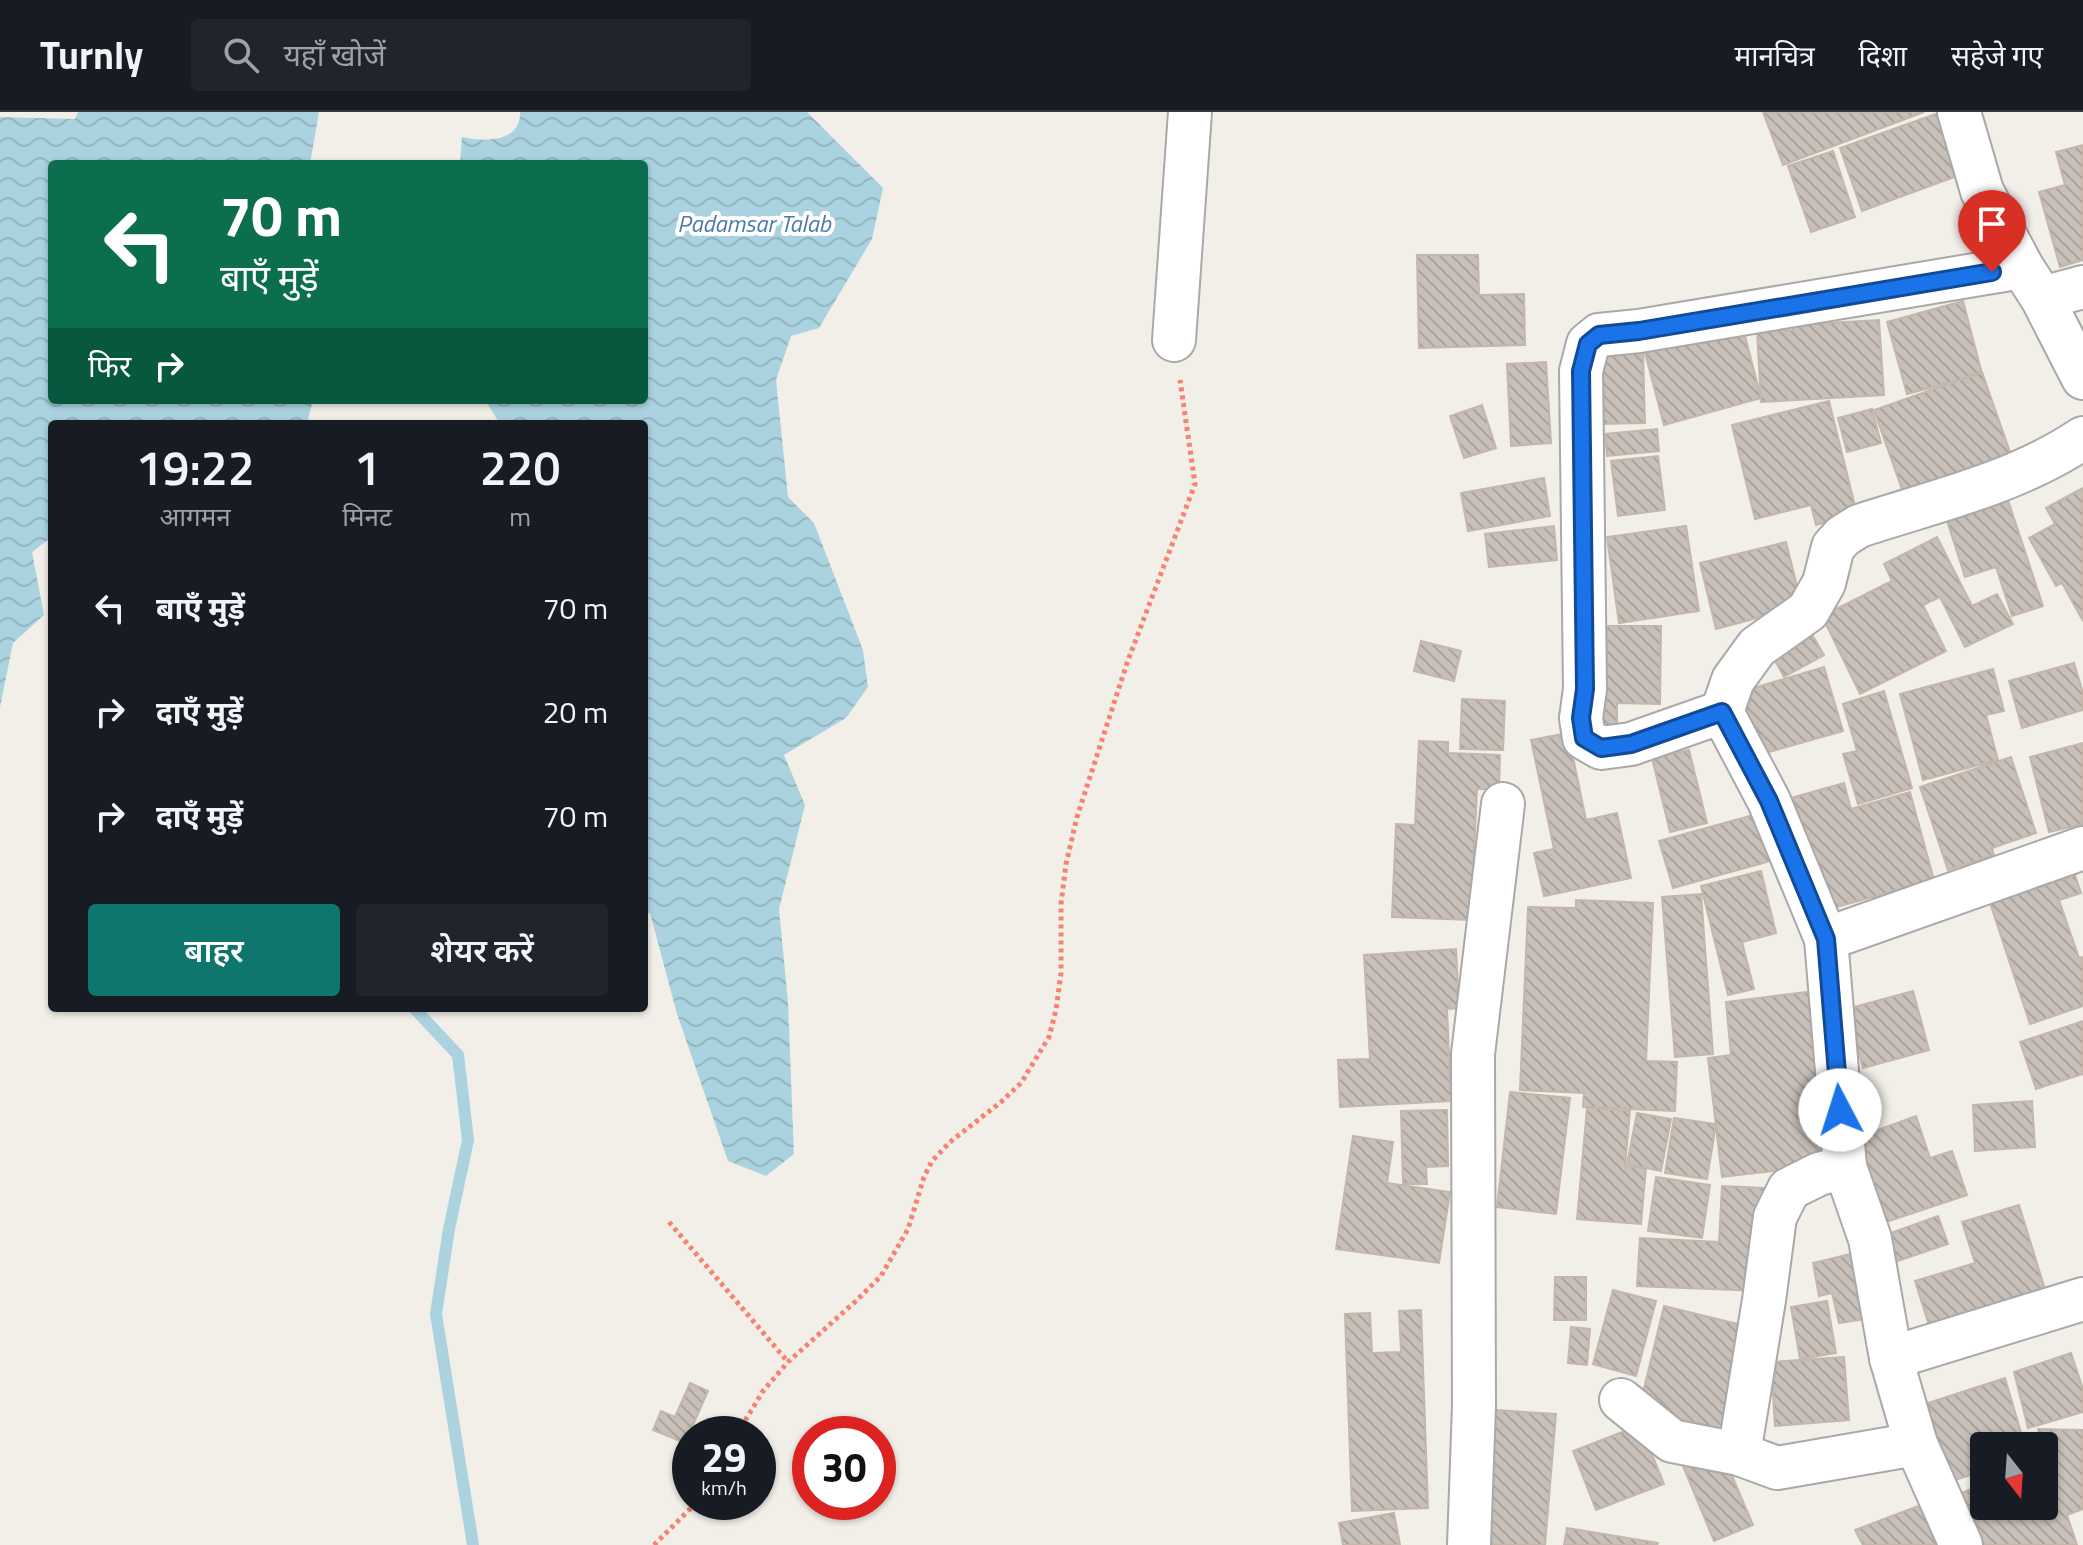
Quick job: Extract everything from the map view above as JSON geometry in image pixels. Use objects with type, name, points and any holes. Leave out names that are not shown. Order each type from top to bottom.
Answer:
[{"type":"street","points":[[1174,340],[1190,112]]},
{"type":"street","points":[[1959,112],[1982,191],[2083,378]]},
{"type":"street","points":[[1722,712],[1631,744],[1601,748],[1584,738],[1581,718],[1585,689],[1581,371],[1588,344],[1599,335],[2032,282],[2083,287]]},
{"type":"street","points":[[1961,1545],[1916,1444],[1891,1358],[1870,1239],[1845,1167],[1826,939],[1769,801],[1722,712],[1733,680],[1757,647],[1808,611],[1824,583],[1833,547],[1843,536],[1859,526],[1988,484],[2055,456],[2083,438]]},
{"type":"street","points":[[1469,1545],[1474,1406],[1473,1054],[1503,804]]},
{"type":"street","points":[[1826,939],[2083,848]]},
{"type":"street","points":[[1739,1454],[1775,1217],[1789,1189],[1819,1174],[1845,1167]]},
{"type":"street","points":[[1891,1358],[2083,1299]]},
{"type":"street","points":[[1621,1400],[1672,1441],[1739,1454],[1777,1468],[1916,1444]]},
{"type":"path","points":[[748,1416],[763,1391],[788,1362],[881,1276],[908,1229],[932,1161],[950,1142],[1021,1083],[1049,1037],[1061,973],[1061,904],[1066,864],[1077,817],[1127,663],[1195,484],[1174,340]]},
{"type":"path","points":[[669,1222],[788,1362]]},
{"type":"path","points":[[654,1545],[679,1520]]},
{"type":"water","points":[[78,112],[319,112],[311,160],[48,160],[48,404],[312,404],[308,420],[48,420],[48,540],[32,552],[44,615],[13,643],[0,707],[0,117],[75,119]]},
{"type":"water","name":"Padamsar Talab","points":[[520,112],[807,112],[883,188],[872,239],[819,328],[791,336],[776,380],[788,497],[814,523],[863,650],[868,687],[846,718],[784,755],[805,805],[779,909],[788,1002],[794,1154],[766,1176],[728,1161],[677,1014],[648,913],[648,420],[498,420],[488,404],[648,404],[648,160],[460,160],[462,137],[480,140],[500,138],[514,130]]},
{"type":"building","points":[[1763,112],[1924,112],[1783,165]]},
{"type":"building","points":[[1941,112],[1963,174],[1862,211],[1840,148]]},
{"type":"building","points":[[2083,145],[2083,260],[2060,267],[2039,192],[2065,185],[2056,152]]},
{"type":"building","points":[[1833,151],[1855,217],[1811,232],[1788,166]]},
{"type":"building","points":[[1417,255],[1478,255],[1479,295],[1524,294],[1525,345],[1419,348]]},
{"type":"building","points":[[1963,301],[1982,374],[1907,394],[1887,322]]},
{"type":"building","points":[[1879,320],[1884,395],[1761,402],[1757,331],[1793,330],[1793,325]]},
{"type":"building","points":[[1743,328],[1761,398],[1664,425],[1645,353]]},
{"type":"building","points":[[1643,350],[1645,423],[1599,424],[1596,352]]},
{"type":"building","points":[[1546,362],[1551,443],[1511,446],[1507,364]]},
{"type":"building","points":[[1982,372],[2012,458],[1904,495],[1874,410]]},
{"type":"building","points":[[1829,401],[1857,514],[1816,525],[1811,505],[1755,519],[1732,425]]},
{"type":"building","points":[[1482,405],[1496,448],[1464,458],[1450,416]]},
{"type":"building","points":[[1872,409],[1881,443],[1847,452],[1838,418]]},
{"type":"building","points":[[1657,429],[1659,451],[1607,456],[1605,434]]},
{"type":"building","points":[[1658,456],[1665,510],[1618,516],[1611,461]]},
{"type":"building","points":[[1544,478],[1550,516],[1468,531],[1461,493]]},
{"type":"building","points":[[2004,488],[2043,606],[2012,616],[1996,567],[1965,577],[1943,508]]},
{"type":"building","points":[[2083,488],[2083,621],[2062,583],[2056,586],[2029,538],[2055,524],[2046,508]]},
{"type":"building","points":[[1554,526],[1557,560],[1489,567],[1485,534]]},
{"type":"building","points":[[1686,526],[1699,611],[1619,623],[1607,537]]},
{"type":"building","points":[[1937,537],[1972,606],[1997,594],[2013,624],[1965,647],[1940,597],[1923,605],[1946,651],[1860,694],[1822,616],[1892,581],[1884,564]]},
{"type":"building","points":[[1786,542],[1802,606],[1716,629],[1700,563]]},
{"type":"building","points":[[1607,626],[1661,626],[1660,704],[1617,703],[1617,736],[1595,736],[1596,673],[1607,673]]},
{"type":"building","points":[[1810,631],[1824,655],[1784,677],[1771,653]]},
{"type":"building","points":[[1421,641],[1461,651],[1454,681],[1414,671]]},
{"type":"building","points":[[2074,663],[2083,693],[2083,710],[2022,728],[2009,681]]},
{"type":"building","points":[[1824,667],[1843,731],[1755,756],[1737,693]]},
{"type":"building","points":[[1993,669],[2004,711],[1986,715],[1998,760],[1923,780],[1900,694]]},
{"type":"building","points":[[1884,691],[1912,788],[1858,804],[1843,754],[1857,751],[1843,704]]},
{"type":"building","points":[[1462,699],[1505,701],[1503,750],[1460,749]]},
{"type":"building","points":[[1568,733],[1586,820],[1617,813],[1631,878],[1544,896],[1534,853],[1554,849],[1531,740]]},
{"type":"building","points":[[1419,741],[1448,742],[1448,753],[1500,755],[1499,789],[1477,789],[1471,920],[1392,917],[1396,824],[1415,825]]},
{"type":"building","points":[[2083,743],[2083,824],[2049,832],[2030,757]]},
{"type":"building","points":[[1689,750],[1707,823],[1670,832],[1652,758]]},
{"type":"building","points":[[2011,757],[2036,833],[1992,848],[1994,855],[1948,870],[1920,787]]},
{"type":"building","points":[[1844,783],[1851,809],[1910,792],[1934,880],[1822,911],[1791,798]]},
{"type":"building","points":[[1757,814],[1770,861],[1673,888],[1659,841]]},
{"type":"building","points":[[1761,871],[1776,933],[1742,942],[1754,989],[1728,995],[1701,886]]},
{"type":"building","points":[[2075,875],[2081,893],[2059,900],[2079,958],[2083,957],[2083,1006],[2030,1024],[1990,903]]},
{"type":"building","points":[[1701,894],[1713,1054],[1675,1057],[1662,897]]},
{"type":"building","points":[[1576,900],[1653,903],[1646,1061],[1677,1062],[1675,1111],[1583,1107],[1584,1093],[1520,1090],[1528,907],[1576,908]]},
{"type":"building","points":[[1456,949],[1459,1008],[1447,1009],[1451,1101],[1340,1107],[1338,1060],[1370,1059],[1364,955]]},
{"type":"building","points":[[1814,991],[1834,1164],[1722,1177],[1708,1058],[1731,1055],[1726,1002]]},
{"type":"building","points":[[1913,991],[1929,1050],[1863,1068],[1847,1009]]},
{"type":"building","points":[[2083,1021],[2083,1074],[2036,1089],[2020,1042]]},
{"type":"building","points":[[1510,1092],[1570,1098],[1556,1214],[1497,1207]]},
{"type":"building","points":[[2032,1101],[2035,1147],[1975,1151],[1973,1105]]},
{"type":"building","points":[[1587,1108],[1630,1111],[1625,1166],[1646,1168],[1641,1224],[1577,1219]]},
{"type":"building","points":[[1447,1110],[1448,1166],[1426,1167],[1427,1184],[1403,1184],[1401,1111]]},
{"type":"building","points":[[1637,1113],[1671,1119],[1661,1171],[1627,1164]]},
{"type":"building","points":[[1916,1116],[1930,1158],[1952,1151],[1967,1195],[1871,1227],[1847,1141]]},
{"type":"building","points":[[1674,1118],[1716,1124],[1707,1179],[1665,1173]]},
{"type":"building","points":[[1353,1136],[1393,1142],[1387,1183],[1450,1192],[1439,1263],[1336,1249]]},
{"type":"building","points":[[1656,1177],[1710,1185],[1702,1238],[1648,1231]]},
{"type":"building","points":[[1722,1186],[1764,1188],[1759,1291],[1637,1286],[1640,1238],[1719,1242]]},
{"type":"building","points":[[2019,1205],[2048,1299],[1932,1335],[1915,1281],[1975,1263],[1962,1222]]},
{"type":"building","points":[[1938,1216],[1948,1244],[1892,1263],[1882,1236]]},
{"type":"building","points":[[1863,1251],[1878,1317],[1839,1323],[1832,1293],[1819,1296],[1813,1263]]},
{"type":"building","points":[[1555,1277],[1586,1277],[1586,1320],[1554,1320]]},
{"type":"building","points":[[1613,1290],[1656,1301],[1636,1376],[1593,1364]]},
{"type":"building","points":[[1827,1301],[1836,1353],[1800,1359],[1791,1307]]},
{"type":"building","points":[[1664,1306],[1750,1327],[1725,1430],[1639,1409]]},
{"type":"building","points":[[1421,1310],[1428,1508],[1352,1511],[1345,1314],[1370,1313],[1372,1353],[1401,1352],[1399,1311]]},
{"type":"building","points":[[1571,1327],[1590,1329],[1587,1365],[1568,1363]]},
{"type":"building","points":[[2071,1353],[2083,1389],[2083,1412],[2028,1428],[2014,1372]]},
{"type":"building","points":[[1844,1357],[1849,1420],[1775,1426],[1771,1362]]},
{"type":"building","points":[[2005,1378],[2021,1432],[1970,1432],[1970,1475],[1948,1482],[1925,1404]]},
{"type":"building","points":[[690,1383],[708,1391],[697,1416],[675,1416]]},
{"type":"building","points":[[1495,1410],[1556,1414],[1545,1545],[1485,1545]]},
{"type":"building","points":[[661,1411],[673,1416],[672,1438],[653,1430]]},
{"type":"building","points":[[1640,1425],[1664,1484],[1596,1510],[1573,1451]]},
{"type":"building","points":[[2038,1429],[2083,1430],[2083,1509],[2067,1515],[2077,1545],[1981,1545],[1971,1520],[2058,1520],[2058,1432],[2039,1432]]},
{"type":"building","points":[[1721,1450],[1753,1525],[1714,1541],[1683,1466]]},
{"type":"building","points":[[1970,1489],[1970,1516],[1961,1493]]},
{"type":"building","points":[[1934,1500],[1953,1545],[1863,1545],[1855,1530]]},
{"type":"building","points":[[1394,1513],[1400,1545],[1343,1545],[1339,1523]]},
{"type":"building","points":[[1567,1528],[1658,1543],[1564,1545]]},
{"type":"waterway","points":[[418,1012],[458,1055],[468,1140],[449,1229],[436,1314],[473,1545]]},
{"type":"route","points":[[1840,1110],[1826,939],[1769,801],[1722,712],[1631,744],[1601,748],[1584,738],[1581,718],[1585,689],[1581,371],[1588,344],[1599,335],[1992,272]]}]
